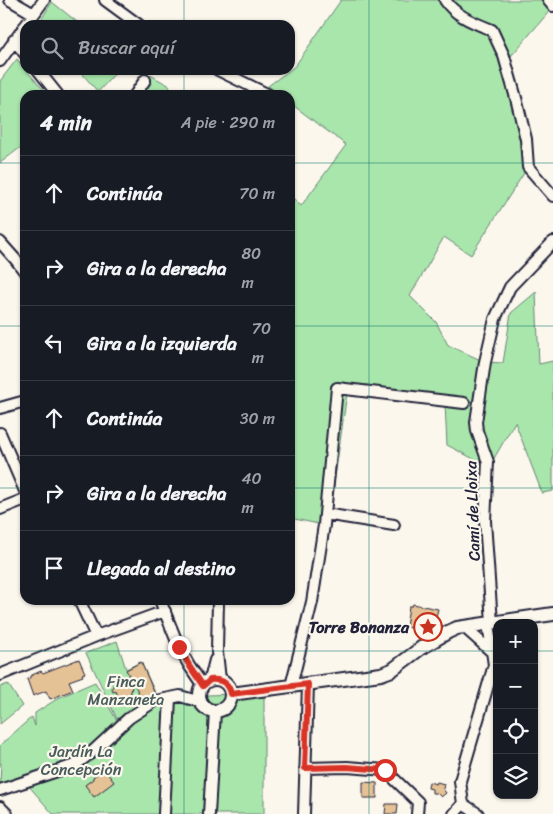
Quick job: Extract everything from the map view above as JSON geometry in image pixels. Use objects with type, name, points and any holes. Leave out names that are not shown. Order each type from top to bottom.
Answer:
[{"type":"main road","points":[[231,694],[381,674],[392,670],[421,648],[457,628],[553,614]]},
{"type":"main road","points":[[211,682],[226,682],[231,694],[226,707],[215,711],[206,708],[201,702],[200,690],[211,682]]},
{"type":"street","points":[[10,0],[34,14]]},
{"type":"street","points":[[30,20],[44,0]]},
{"type":"street","points":[[105,0],[132,20]]},
{"type":"street","points":[[445,0],[449,6],[466,19],[492,30],[504,56],[516,98],[526,139],[528,166],[553,196]]},
{"type":"street","points":[[548,0],[553,6]]},
{"type":"street","points":[[0,61],[20,32]]},
{"type":"street","points":[[14,40],[20,48]]},
{"type":"street","points":[[42,75],[54,90]]},
{"type":"street","points":[[228,75],[259,90]]},
{"type":"street","points":[[138,90],[145,80]]},
{"type":"street","points":[[0,242],[20,265]]},
{"type":"street","name":"Camí de Lloixa","points":[[463,804],[460,781],[494,665],[485,521],[488,462],[477,431],[476,422],[482,379],[495,319],[510,287],[553,242]]},
{"type":"street","points":[[291,686],[312,602],[325,514],[337,388],[464,403]]},
{"type":"street","points":[[0,408],[20,403]]},
{"type":"street","points":[[0,433],[20,479]]},
{"type":"street","points":[[0,509],[20,501]]},
{"type":"street","points":[[325,514],[394,525]]},
{"type":"street","points":[[81,605],[96,636]]},
{"type":"street","points":[[162,605],[179,647],[189,665],[211,682],[217,652],[218,605]]},
{"type":"street","points":[[1,672],[165,611]]},
{"type":"street","points":[[464,627],[492,652]]},
{"type":"street","points":[[304,814],[308,684]]},
{"type":"street","points":[[0,790],[75,765],[92,753],[130,718],[155,701],[180,696],[201,702]]},
{"type":"street","points":[[164,814],[170,698]]},
{"type":"street","points":[[209,814],[215,711]]},
{"type":"street","points":[[305,768],[347,767],[385,770],[418,802],[417,814]]},
{"type":"street","points":[[454,814],[463,804],[478,814]]},
{"type":"street","points":[[0,807],[7,814]]},
{"type":"green space","points":[[341,0],[549,0],[553,7],[506,62],[528,167],[471,255],[444,237],[410,296],[436,322],[448,345],[485,362],[503,363],[511,313],[536,292],[539,364],[553,361],[553,491],[542,493],[515,422],[489,467],[447,445],[445,404],[347,393],[328,526],[295,519],[295,200],[301,206],[346,145],[295,107],[295,90],[273,90],[268,86],[283,75],[295,75],[295,66]]},
{"type":"green space","points":[[52,2],[75,20],[41,20]]},
{"type":"green space","points":[[17,59],[20,63],[20,75],[30,75],[44,90],[20,90],[20,148],[0,163],[0,81]]},
{"type":"green space","points":[[83,75],[113,75],[100,90],[96,90]]},
{"type":"green space","points":[[143,75],[150,75],[170,86],[168,90],[134,90]]},
{"type":"green space","name":"Finca Manzaneta","points":[[117,641],[126,669],[141,662],[157,697],[143,702],[117,719],[86,653]]},
{"type":"green space","name":"Jardín La Concepción","points":[[95,682],[117,721],[138,707],[180,696],[264,693],[264,814],[53,814],[28,785],[0,785],[0,745],[32,717],[35,726],[35,713],[60,697]]},
{"type":"green space","points":[[8,684],[22,706],[0,724],[0,687]]},
{"type":"building","points":[[413,604],[438,609],[432,632],[406,627],[409,606]]},
{"type":"building","points":[[79,659],[85,673],[82,674],[83,676],[69,681],[73,690],[50,699],[46,691],[33,696],[27,679],[30,676]]},
{"type":"building","points":[[141,662],[155,694],[143,701],[133,682],[130,696],[122,699],[118,697],[116,691],[113,692],[114,684],[122,681],[120,679],[129,675],[126,670]]},
{"type":"building","points":[[104,769],[114,782],[94,797],[85,785]]},
{"type":"building","points":[[363,782],[377,783],[377,798],[363,798]]},
{"type":"building","points":[[429,782],[444,784],[443,789],[446,793],[441,797],[437,793],[432,793],[432,789],[428,788]]},
{"type":"building","points":[[386,804],[398,804],[397,814],[385,814]]},
{"type":"place","name":"Torre Bonanza","points":[[428,627]]},
{"type":"route","points":[[179,647],[203,686],[210,680],[220,680],[226,682],[231,694],[308,684],[305,768],[347,767],[385,770]]}]
